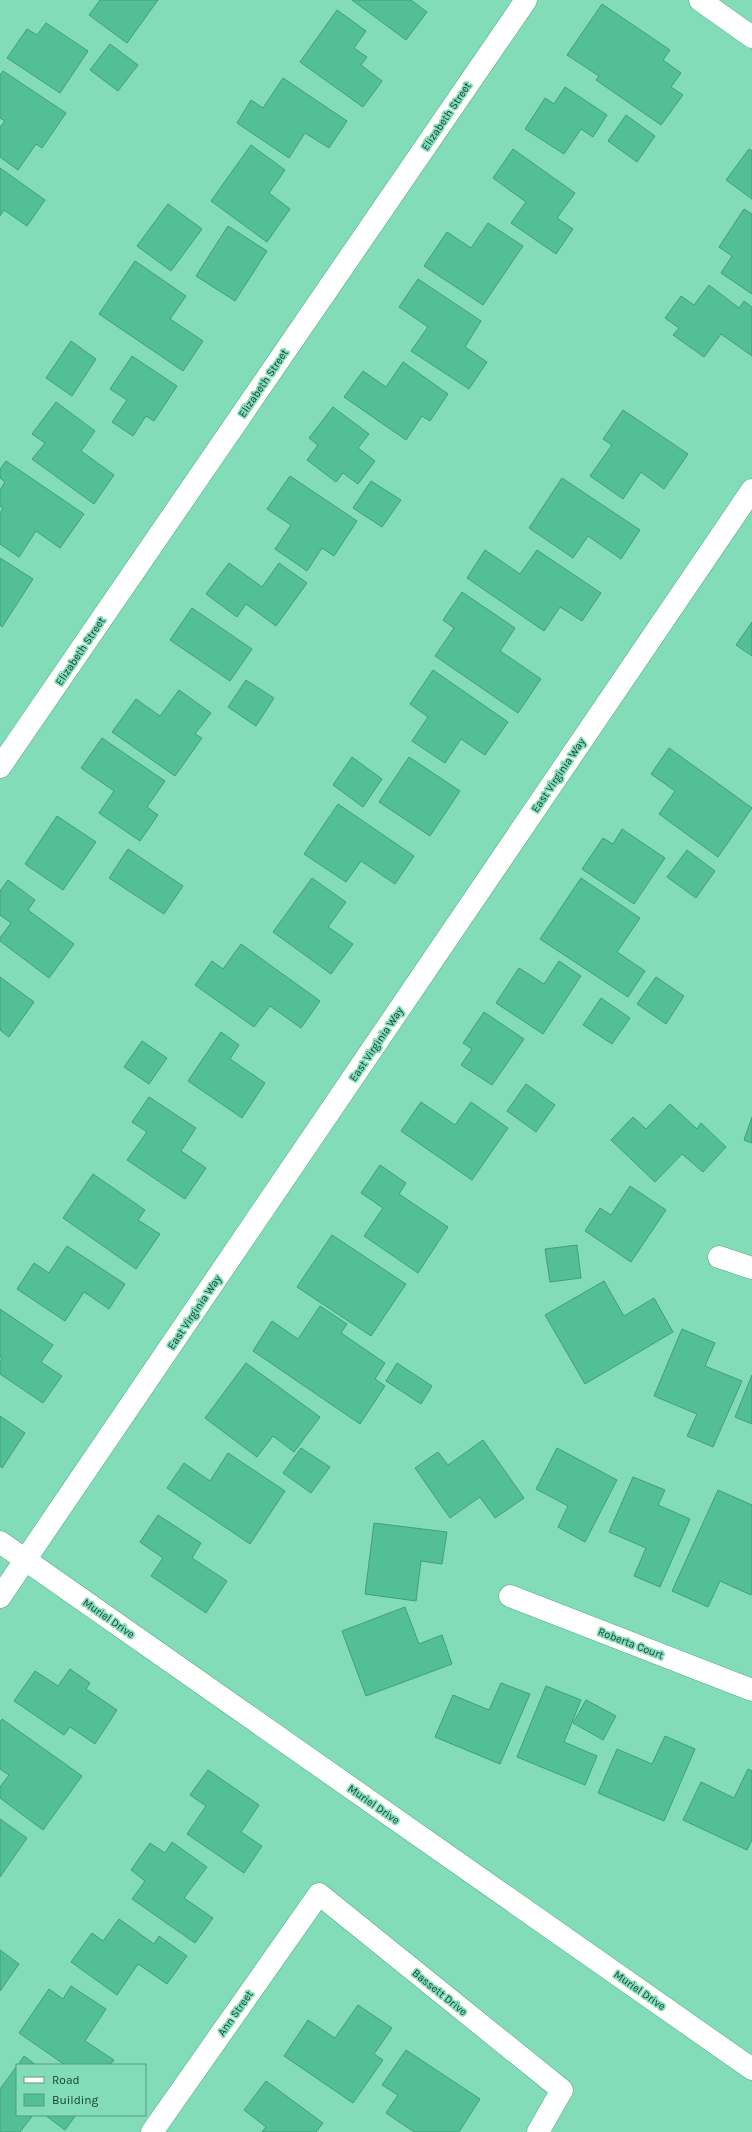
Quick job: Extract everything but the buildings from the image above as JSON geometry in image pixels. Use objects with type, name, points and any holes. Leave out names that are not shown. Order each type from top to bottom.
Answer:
[{"type":"street","name":"Elizabeth Street","points":[[0,767],[526,0]]},
{"type":"street","points":[[700,0],[752,37]]},
{"type":"street","name":"East Virginia Way","points":[[0,1597],[752,490]]},
{"type":"street","points":[[719,1257],[752,1268]]},
{"type":"street","name":"Muriel Drive","points":[[0,1542],[750,2068]]},
{"type":"street","name":"Roberta Court","points":[[510,1596],[752,1690]]},
{"type":"street","name":"Bassett Drive","points":[[319,1894],[562,2090],[538,2132]]},
{"type":"street","name":"Ann Street","points":[[152,2132],[319,1894]]}]
